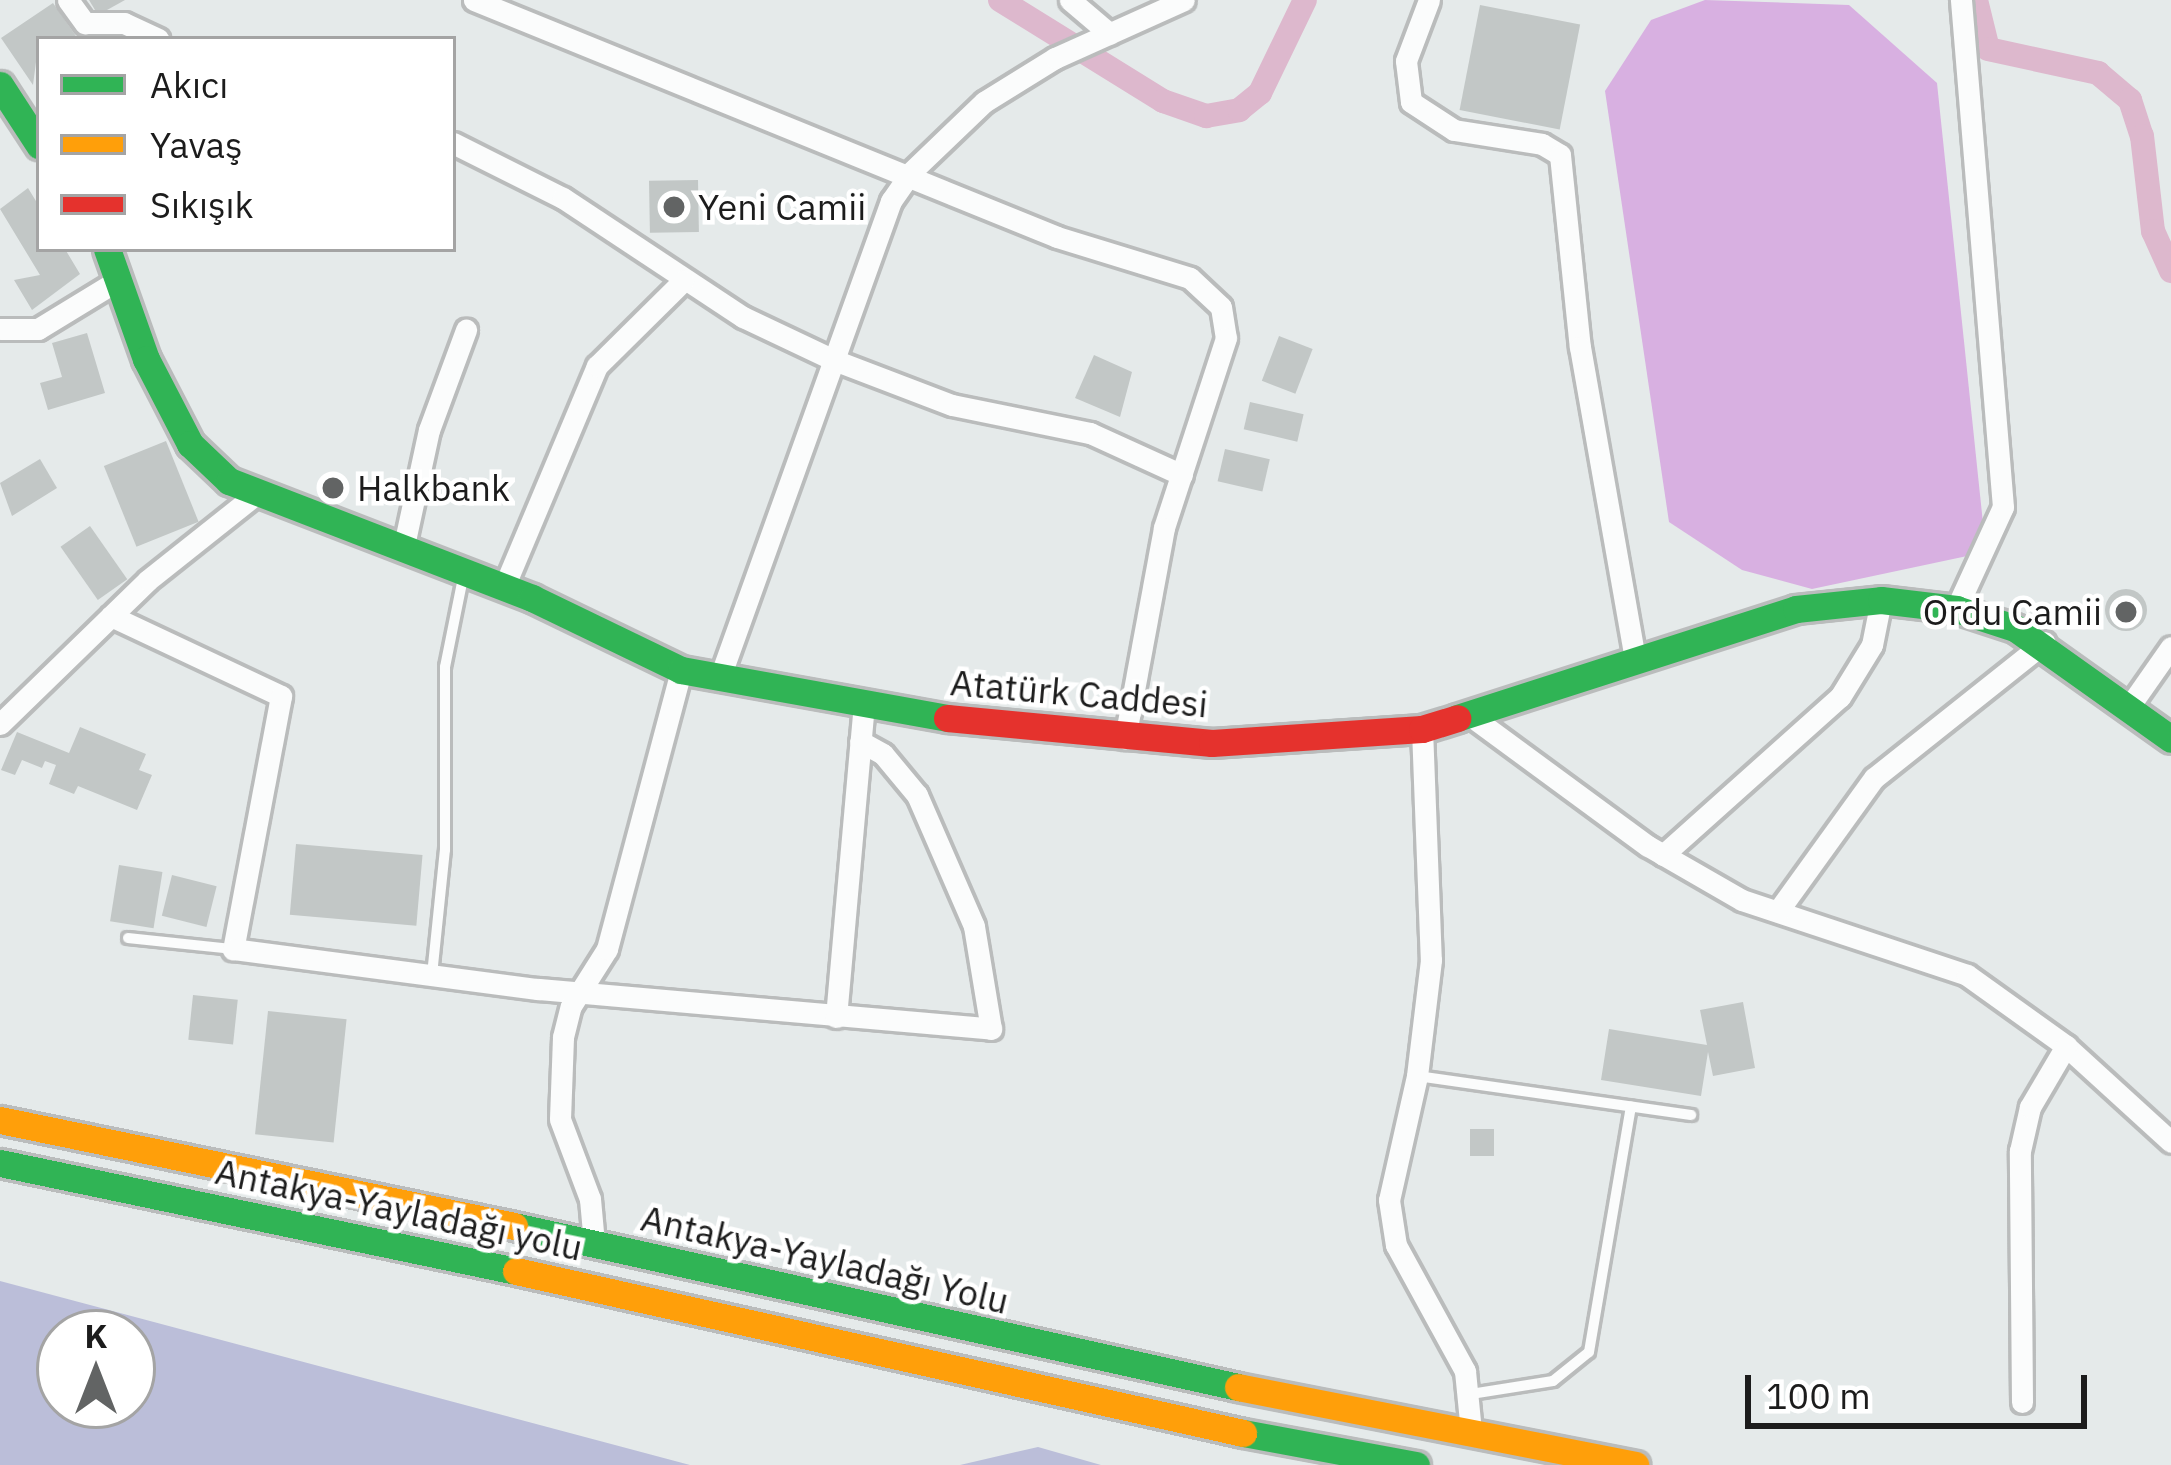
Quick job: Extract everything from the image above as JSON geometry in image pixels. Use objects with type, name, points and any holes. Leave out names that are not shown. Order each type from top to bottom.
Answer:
[{"type":"main road","points":[[0,85],[36,140]]},
{"type":"main road","name":"Atatürk Caddesi","points":[[108,252],[146,359],[190,444],[255,495],[504,587],[681,670],[864,706],[1125,738],[1212,743],[1422,729],[1796,609],[1881,600],[1956,609],[2045,642],[2171,739]]},
{"type":"main road","name":"Antakya-Yayladağı Yolu","points":[[0,1120],[594,1243],[1143,1368],[1635,1465]]},
{"type":"main road","name":"Antakya-Yayladağı yolu","points":[[0,1162],[700,1309],[1133,1413],[1417,1465]]},
{"type":"street","points":[[68,0],[85,23],[124,23],[152,36]]},
{"type":"street","points":[[474,0],[911,172],[1057,237],[1190,278],[1221,308],[1226,338],[1164,528],[1125,738]]},
{"type":"street","points":[[1070,0],[1102,37]]},
{"type":"street","points":[[720,677],[891,201],[941,135],[1055,58],[1184,0]]},
{"type":"street","points":[[1429,0],[1406,61],[1411,102],[1422,116],[1560,155],[1580,347],[1635,660]]},
{"type":"street","points":[[1956,609],[2003,507],[1961,0]]},
{"type":"street","points":[[456,144],[563,198],[683,281],[834,360],[952,405],[1090,434],[1182,475]]},
{"type":"street","points":[[0,329],[38,329],[120,279]]},
{"type":"street","points":[[504,587],[597,366],[683,281]]},
{"type":"street","points":[[403,550],[429,430],[466,329]]},
{"type":"street","points":[[0,724],[111,616],[255,495]]},
{"type":"street","points":[[1663,855],[1840,697],[1872,645],[1881,600]]},
{"type":"street","points":[[111,616],[281,696],[233,949],[581,992],[991,1029],[974,926],[917,795],[860,741]]},
{"type":"street","points":[[1778,911],[1874,778],[2045,642]]},
{"type":"street","points":[[2129,707],[2171,647]]},
{"type":"street","points":[[594,1243],[590,1198],[568,1154],[558,1094],[563,1037],[581,992],[607,949],[681,670]]},
{"type":"street","points":[[836,1017],[864,706]]},
{"type":"street","points":[[1468,714],[1663,855],[1778,911],[1967,974],[2066,1046],[2171,1142]]},
{"type":"street","points":[[1422,729],[1433,908],[1418,1076],[1390,1179],[1391,1221],[1471,1394],[1471,1431]]},
{"type":"street","points":[[2022,1402],[2020,1150],[2030,1106],[2066,1046]]},
{"type":"street","points":[[1133,1413],[1332,1465]]},
{"type":"lane","points":[[432,974],[445,850],[445,667],[464,572]]},
{"type":"lane","points":[[128,938],[233,949]]},
{"type":"lane","points":[[1418,1076],[1690,1115]]},
{"type":"lane","points":[[1471,1394],[1552,1381],[1594,1343],[1631,1107]]},
{"type":"shaded area","points":[[1705,0],[1849,5],[1937,83],[1986,552],[1812,589],[1742,570],[1669,522],[1605,91],[1651,20]]},
{"type":"shaded area","points":[[0,1281],[105,1309],[36,1309],[36,1429],[156,1429],[156,1323],[690,1465],[0,1465]]},
{"type":"shaded area","points":[[1038,1447],[1101,1465],[960,1465]]},
{"type":"building","points":[[89,0],[125,0],[98,15]]},
{"type":"building","points":[[53,3],[76,36],[36,36],[33,85],[1,38]]},
{"type":"building","points":[[1480,5],[1580,24],[1560,129],[1460,110]]},
{"type":"building","name":"Yeni Camii","points":[[698,180],[699,232],[650,233],[649,181]]},
{"type":"building","points":[[28,188],[36,201],[36,252],[67,252],[80,274],[32,310],[14,280],[40,275],[0,209]]},
{"type":"building","points":[[87,333],[105,393],[48,410],[40,383],[62,377],[52,343]]},
{"type":"building","points":[[1279,336],[1313,349],[1295,394],[1262,381]]},
{"type":"building","points":[[1094,355],[1132,372],[1120,417],[1075,398]]},
{"type":"building","points":[[1250,402],[1304,414],[1297,442],[1244,429]]},
{"type":"building","points":[[166,441],[199,522],[136,547],[104,466]]},
{"type":"building","points":[[1225,449],[1270,459],[1262,492],[1218,481]]},
{"type":"building","points":[[40,459],[57,488],[12,516],[0,483]]},
{"type":"building","points":[[90,526],[127,579],[98,600],[61,547]]},
{"type":"building","name":"Ordu Camii","points":[[2126,589],[2141,595],[2147,610],[2141,625],[2126,631],[2111,625],[2105,610],[2111,595]]},
{"type":"building","points":[[80,727],[146,754],[139,770],[152,775],[137,810],[78,786],[74,794],[49,784],[56,765],[45,761],[42,768],[22,760],[15,775],[1,770],[17,732],[69,753]]},
{"type":"building","points":[[296,844],[423,855],[416,926],[290,915]]},
{"type":"building","points":[[119,865],[162,872],[154,928],[110,921]]},
{"type":"building","points":[[172,875],[217,886],[206,927],[162,916]]},
{"type":"building","points":[[193,995],[238,1000],[233,1044],[188,1040]]},
{"type":"building","points":[[1743,1002],[1755,1068],[1713,1076],[1708,1052],[1701,1096],[1601,1080],[1609,1029],[1707,1045],[1700,1010]]},
{"type":"building","points":[[268,1011],[347,1019],[334,1143],[255,1134]]},
{"type":"building","points":[[1470,1129],[1494,1129],[1494,1156],[1470,1156]]},
{"type":"waterway","points":[[1000,0],[1163,101],[1206,116],[1239,110],[1260,93],[1305,0]]},
{"type":"waterway","points":[[1976,0],[1988,49],[2098,73],[2130,100],[2142,136],[2153,231],[2171,271]]},
{"type":"traffic: fast","points":[[0,85],[36,140]]},
{"type":"traffic: fast","points":[[108,252],[146,359],[190,444],[229,481],[532,598],[681,670],[947,718]]},
{"type":"traffic: fast","points":[[1457,718],[1796,609],[1881,600],[1956,609],[2015,628],[2171,739]]},
{"type":"traffic: fast","points":[[0,1163],[516,1271]]},
{"type":"traffic: fast","points":[[514,1226],[1238,1387]]},
{"type":"traffic: fast","points":[[1243,1433],[1416,1465]]},
{"type":"traffic: slow","points":[[0,1120],[514,1226]]},
{"type":"traffic: slow","points":[[516,1271],[1243,1433]]},
{"type":"traffic: slow","points":[[1238,1387],[1635,1465]]},
{"type":"traffic: jam","points":[[947,718],[1212,743],[1422,729],[1457,718]]},
{"type":"place","name":"Yeni Camii","points":[[674,207]]},
{"type":"place","name":"Halkbank","points":[[333,488]]},
{"type":"place","name":"Ordu Camii","points":[[2126,612]]}]
